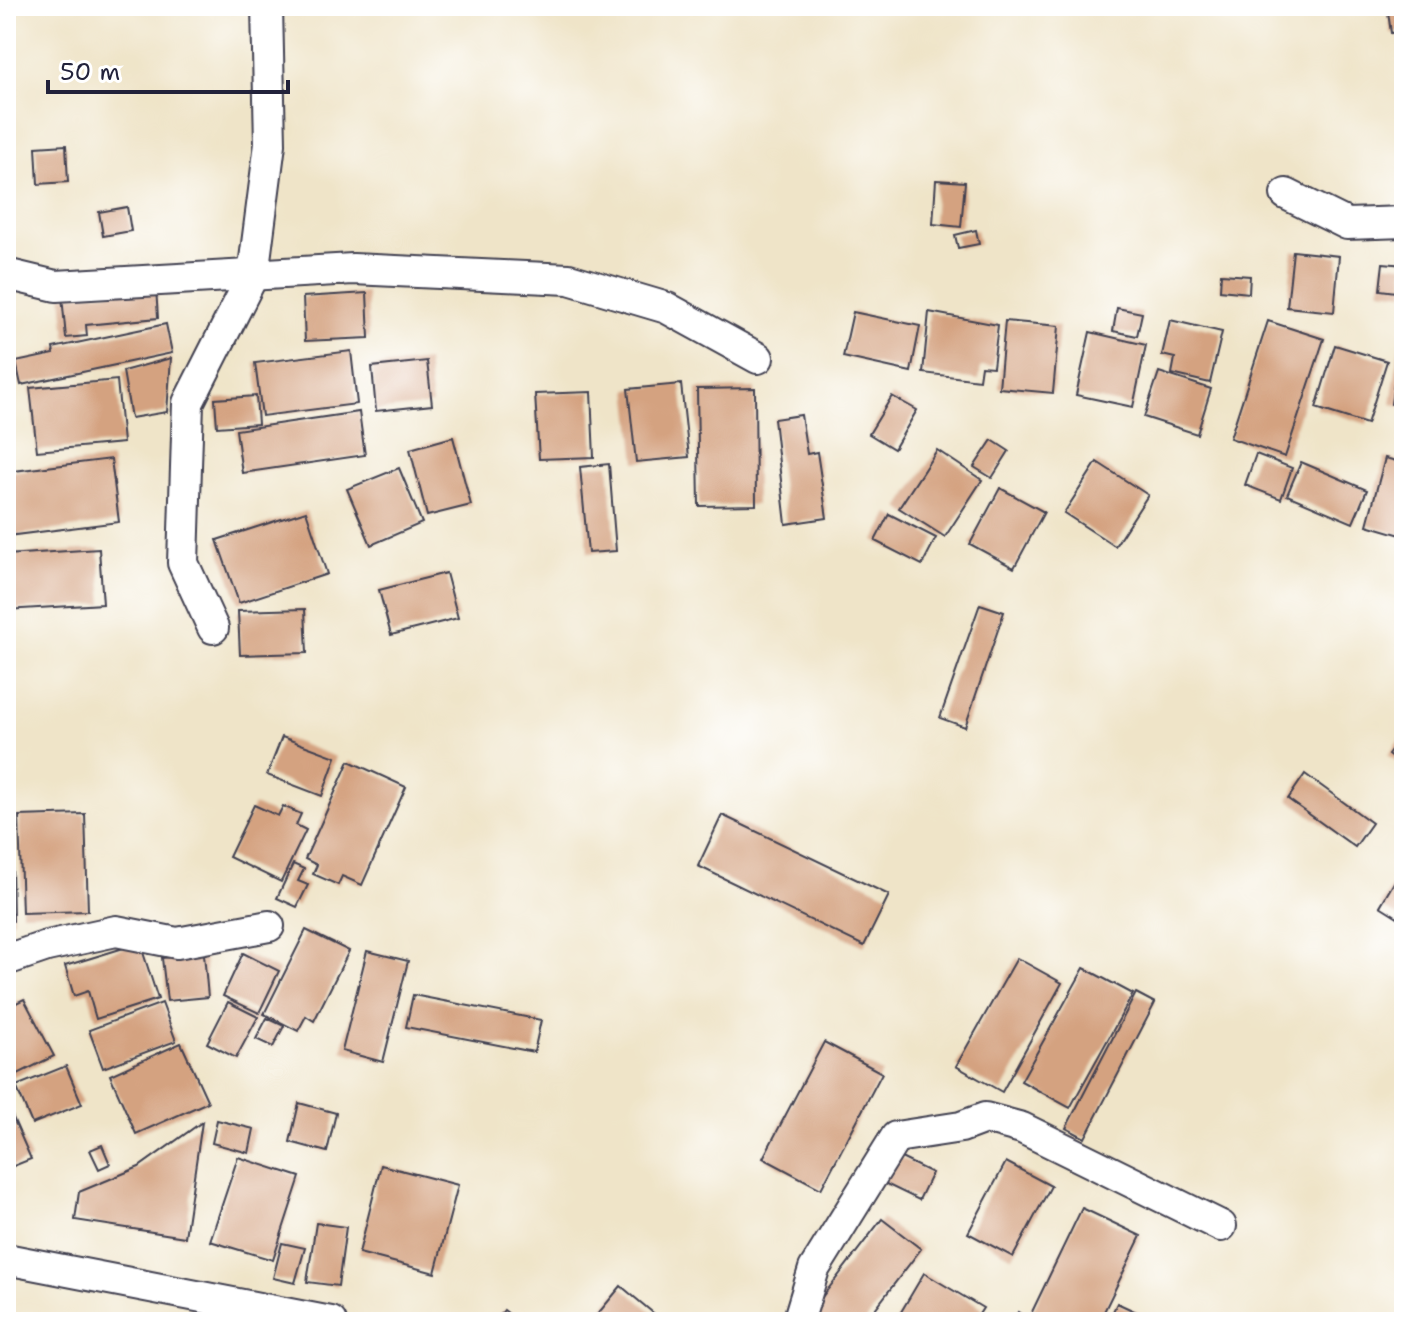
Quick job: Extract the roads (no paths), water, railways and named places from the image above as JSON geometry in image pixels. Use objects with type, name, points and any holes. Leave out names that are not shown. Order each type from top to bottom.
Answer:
[{"type":"street","points":[[213,628],[183,563],[188,403],[253,275],[270,144],[267,6]]},
{"type":"street","points":[[1286,194],[1347,224],[1404,222]]},
{"type":"street","points":[[6,274],[56,286],[353,269],[569,279],[667,308],[758,358]]},
{"type":"street","points":[[6,960],[47,946],[116,931],[177,943],[269,926]]},
{"type":"street","points":[[798,1322],[814,1269],[896,1137],[961,1127],[985,1118],[1022,1128],[1221,1226]]},
{"type":"street","points":[[6,1259],[331,1322]]}]
